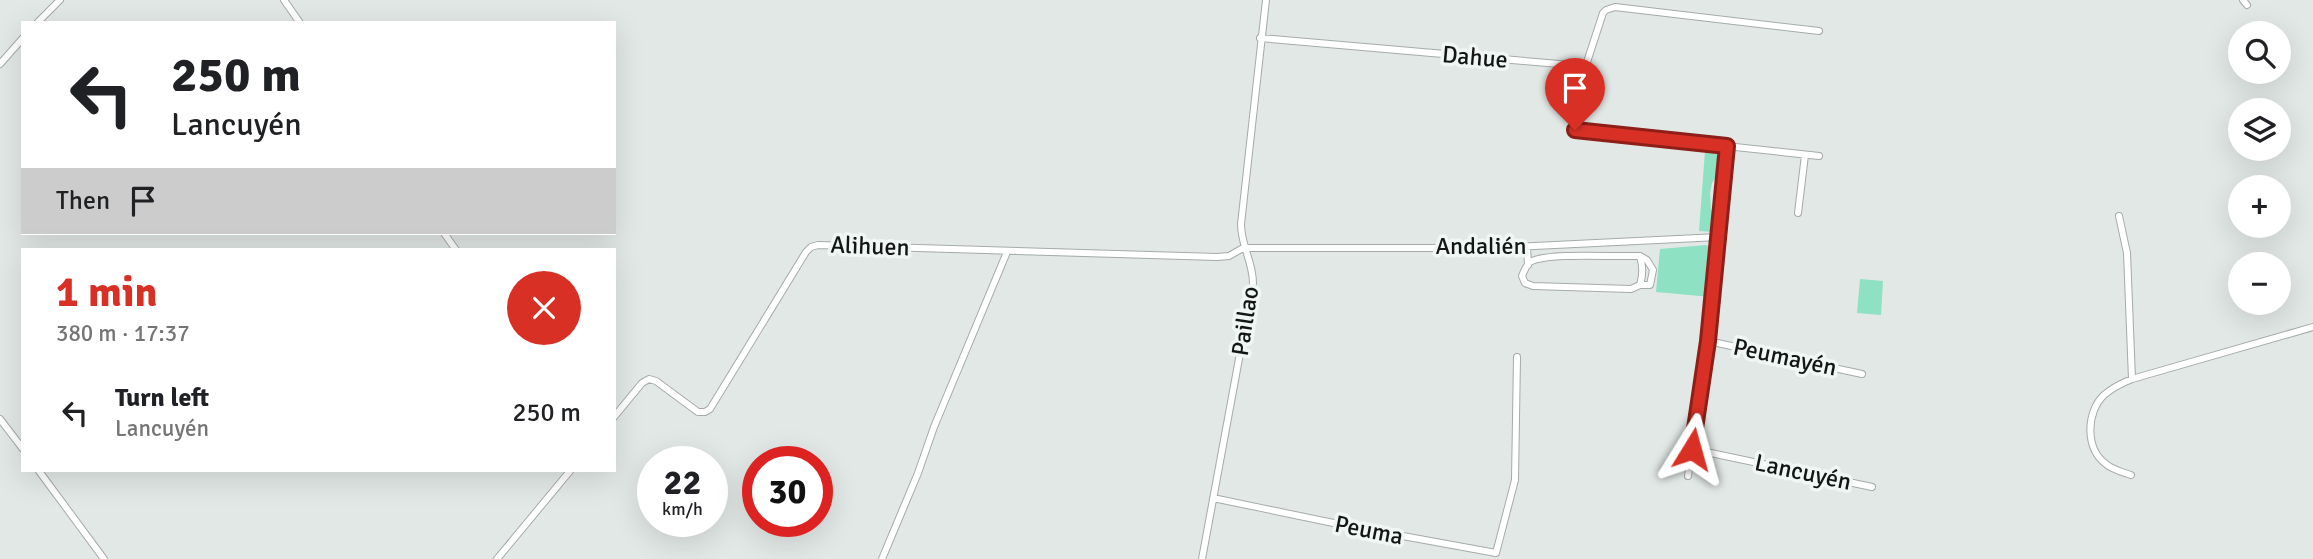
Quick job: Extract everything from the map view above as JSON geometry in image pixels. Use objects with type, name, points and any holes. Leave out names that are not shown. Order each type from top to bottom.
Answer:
[{"type":"street","points":[[39,21],[60,0]]},
{"type":"street","points":[[284,0],[299,21]]},
{"type":"street","name":"Paillao","points":[[1202,559],[1253,283],[1251,266],[1243,248],[1241,224],[1266,0]]},
{"type":"street","name":"Dahue","points":[[1260,38],[1582,66],[1587,62],[1604,13],[1615,7],[1819,32]]},
{"type":"street","points":[[0,64],[21,40]]},
{"type":"street","points":[[1575,130],[1819,156]]},
{"type":"street","points":[[1688,476],[1708,341],[1727,146]]},
{"type":"street","points":[[1798,212],[1805,155]]},
{"type":"street","points":[[2119,216],[2127,253],[2132,379]]},
{"type":"street","name":"Andalién","points":[[1243,248],[1527,247],[1719,237]]},
{"type":"street","name":"Alihuen","points":[[616,415],[642,383],[651,379],[698,412],[710,410],[806,252],[818,245],[1217,257],[1229,256],[1243,248]]},
{"type":"street","points":[[1527,247],[1528,265],[1522,276],[1525,283],[1533,286],[1631,289],[1650,285],[1653,270],[1647,260],[1640,257],[1548,257],[1531,261],[1528,265]]},
{"type":"street","points":[[882,559],[1007,251]]},
{"type":"street","points":[[2131,475],[2106,464],[2097,456],[2091,435],[2092,415],[2101,397],[2132,379],[2313,327]]},
{"type":"street","name":"Peumayén","points":[[1708,341],[1862,374]]},
{"type":"street","name":"Peuma","points":[[1213,498],[1348,526],[1496,552],[1515,480],[1517,357]]},
{"type":"street","points":[[0,419],[21,446]]},
{"type":"street","name":"Lancuyén","points":[[1692,449],[1872,487]]},
{"type":"street","points":[[39,472],[104,559]]},
{"type":"street","points":[[497,559],[569,472]]},
{"type":"green space","points":[[1705,151],[1719,152],[1721,156],[1720,170],[1712,183],[1710,193],[1711,210],[1715,217],[1714,232],[1699,231]]},
{"type":"green space","points":[[1706,245],[1713,248],[1714,253],[1711,297],[1656,292],[1660,249]]},
{"type":"green space","points":[[1860,279],[1883,281],[1881,315],[1857,313]]},
{"type":"route","points":[[1575,130],[1727,146],[1708,341],[1692,449]]}]
